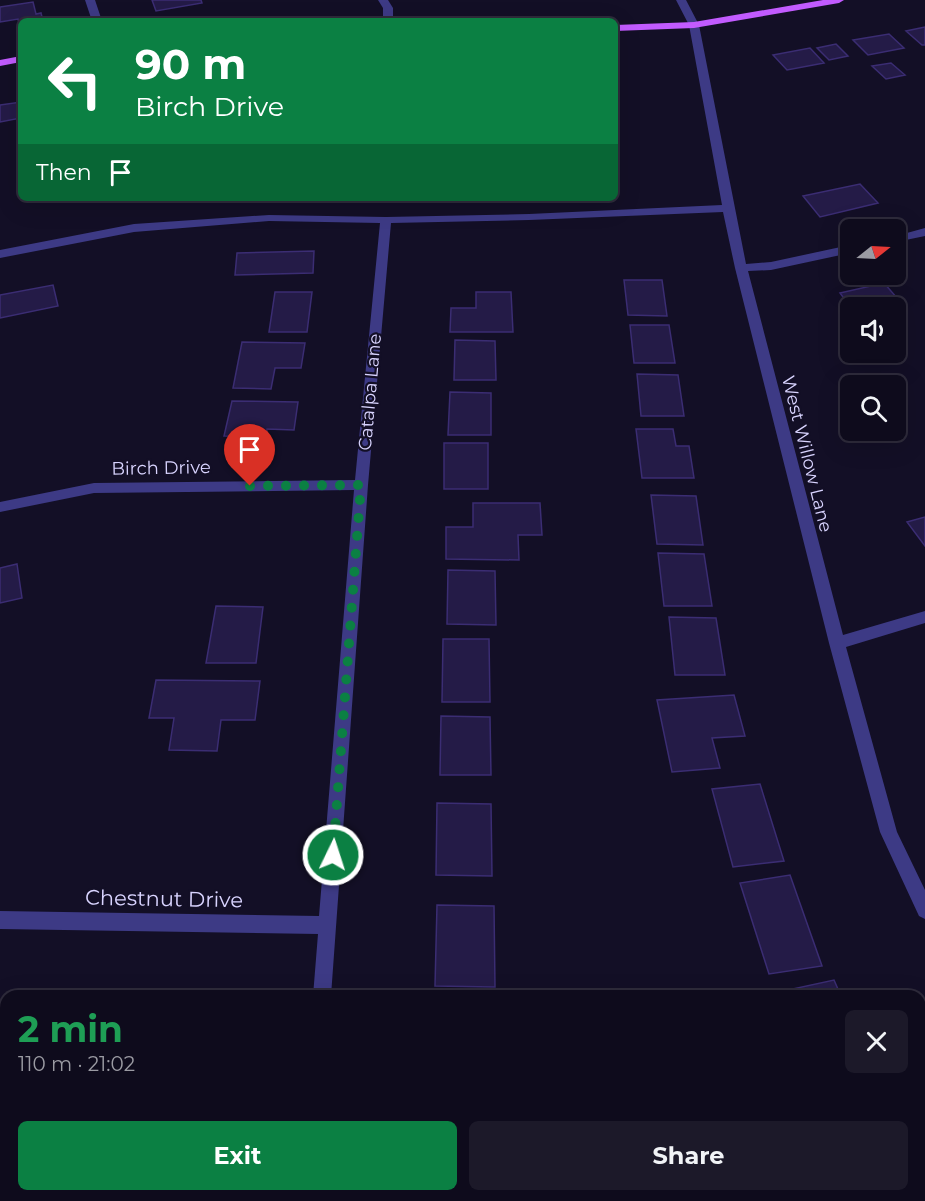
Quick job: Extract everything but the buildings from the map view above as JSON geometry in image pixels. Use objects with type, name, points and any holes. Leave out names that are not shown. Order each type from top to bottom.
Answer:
[{"type":"main road","points":[[618,28],[694,25],[838,0]]},
{"type":"main road","points":[[0,63],[18,60]]},
{"type":"street","points":[[90,0],[96,18]]},
{"type":"street","points":[[383,0],[388,8],[388,18]]},
{"type":"street","name":"West Willow Lane","points":[[681,0],[694,25],[741,268],[837,643],[888,832],[925,910]]},
{"type":"street","points":[[0,254],[134,228],[269,218],[386,220],[592,216],[728,208]]},
{"type":"street","name":"Catalpa Lane","points":[[323,990],[361,485],[386,220]]},
{"type":"street","points":[[906,237],[925,232]]},
{"type":"street","points":[[741,268],[771,266],[840,251]]},
{"type":"street","name":"Birch Drive","points":[[0,507],[94,488],[361,485]]},
{"type":"street","points":[[837,643],[925,617]]},
{"type":"street","name":"Chestnut Drive","points":[[0,920],[328,925]]},
{"type":"route","points":[[250,486],[361,485],[333,855]]}]
